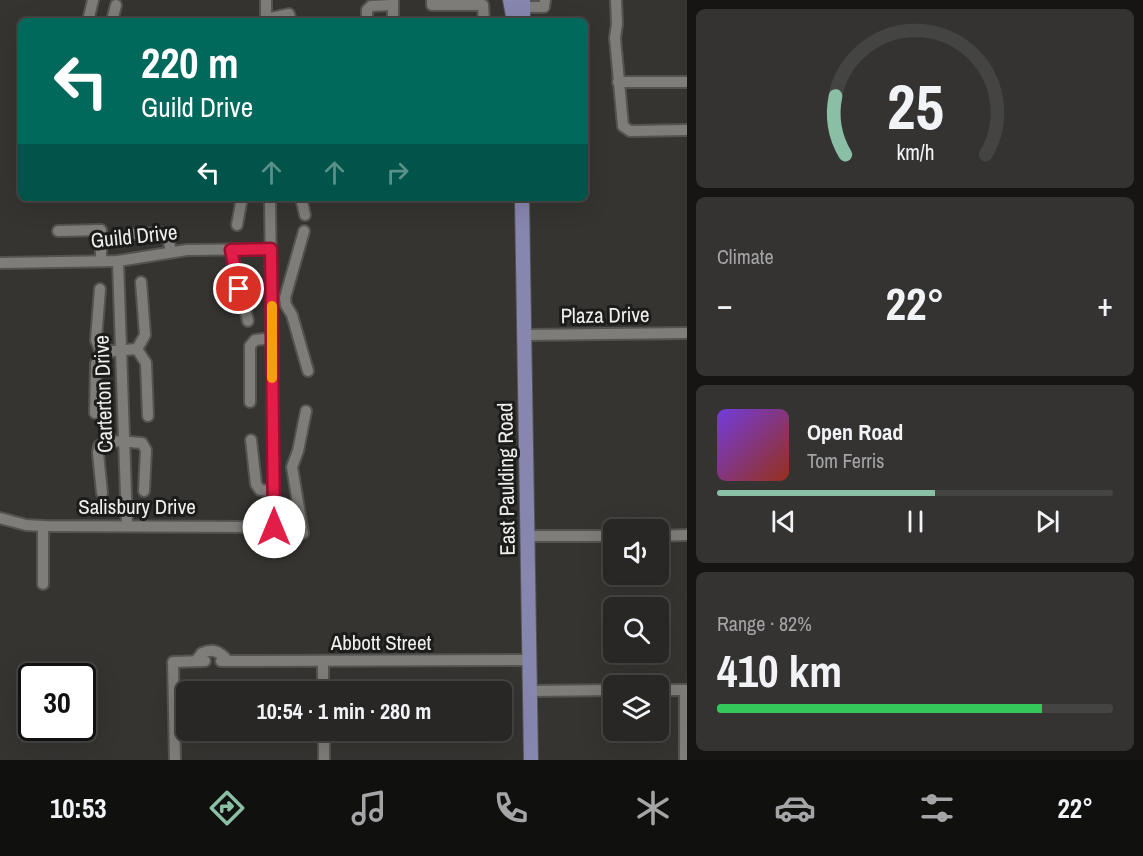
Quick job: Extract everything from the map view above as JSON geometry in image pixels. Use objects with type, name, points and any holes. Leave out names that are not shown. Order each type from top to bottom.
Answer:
[{"type":"main road","points":[[510,0],[513,18]]},
{"type":"main road","name":"East Paulding Road","points":[[522,201],[531,760]]},
{"type":"street","points":[[89,18],[93,0]]},
{"type":"street","points":[[266,0],[266,18]]},
{"type":"street","points":[[432,0],[432,5],[483,5],[484,18]]},
{"type":"street","points":[[616,0],[615,38],[623,126],[630,131],[687,130]]},
{"type":"street","points":[[367,18],[367,10],[371,6],[393,3]]},
{"type":"street","points":[[113,18],[116,4]]},
{"type":"street","points":[[523,9],[544,8]]},
{"type":"street","points":[[274,18],[289,14],[290,18]]},
{"type":"street","points":[[618,82],[687,82]]},
{"type":"street","points":[[237,225],[241,201]]},
{"type":"street","points":[[251,440],[256,484],[260,490],[274,491],[270,201]]},
{"type":"street","points":[[302,201],[305,215]]},
{"type":"street","points":[[58,231],[101,230],[101,261]]},
{"type":"street","points":[[304,231],[285,298],[308,371]]},
{"type":"street","points":[[130,234],[167,233],[171,251]]},
{"type":"street","name":"Guild Drive","points":[[0,262],[118,261],[171,251],[271,249]]},
{"type":"street","points":[[231,250],[248,321]]},
{"type":"street","name":"Carterton Drive","points":[[118,261],[127,525]]},
{"type":"street","points":[[137,349],[145,335],[141,282]]},
{"type":"street","points":[[95,413],[96,364],[101,352],[96,340],[100,289]]},
{"type":"street","points":[[272,302],[286,302]]},
{"type":"street","name":"Plaza Drive","points":[[524,335],[687,333]]},
{"type":"street","points":[[250,402],[250,346],[255,340],[272,338]]},
{"type":"street","points":[[101,352],[137,349]]},
{"type":"street","points":[[137,349],[146,363],[148,416]]},
{"type":"street","points":[[303,533],[292,470],[306,411]]},
{"type":"street","points":[[102,493],[99,446],[104,443],[124,441],[142,443],[146,450],[144,491]]},
{"type":"street","points":[[273,470],[292,470]]},
{"type":"street","name":"Salisbury Drive","points":[[0,518],[26,525],[43,526],[274,527],[274,491]]},
{"type":"street","points":[[43,526],[43,584]]},
{"type":"street","points":[[528,536],[603,536]]},
{"type":"street","points":[[669,536],[687,536]]},
{"type":"street","name":"Abbott Street","points":[[174,702],[173,662],[200,661],[202,653],[209,651],[218,652],[227,661],[530,660]]},
{"type":"street","points":[[322,661],[323,681]]},
{"type":"street","points":[[530,691],[603,690]]},
{"type":"street","points":[[669,690],[686,690],[686,760]]},
{"type":"street","points":[[174,702],[175,760]]},
{"type":"street","points":[[324,741],[324,760]]},
{"type":"slow traffic","points":[[272,306],[272,378]]},
{"type":"route","points":[[239,289],[231,250],[271,249],[274,527]]}]
